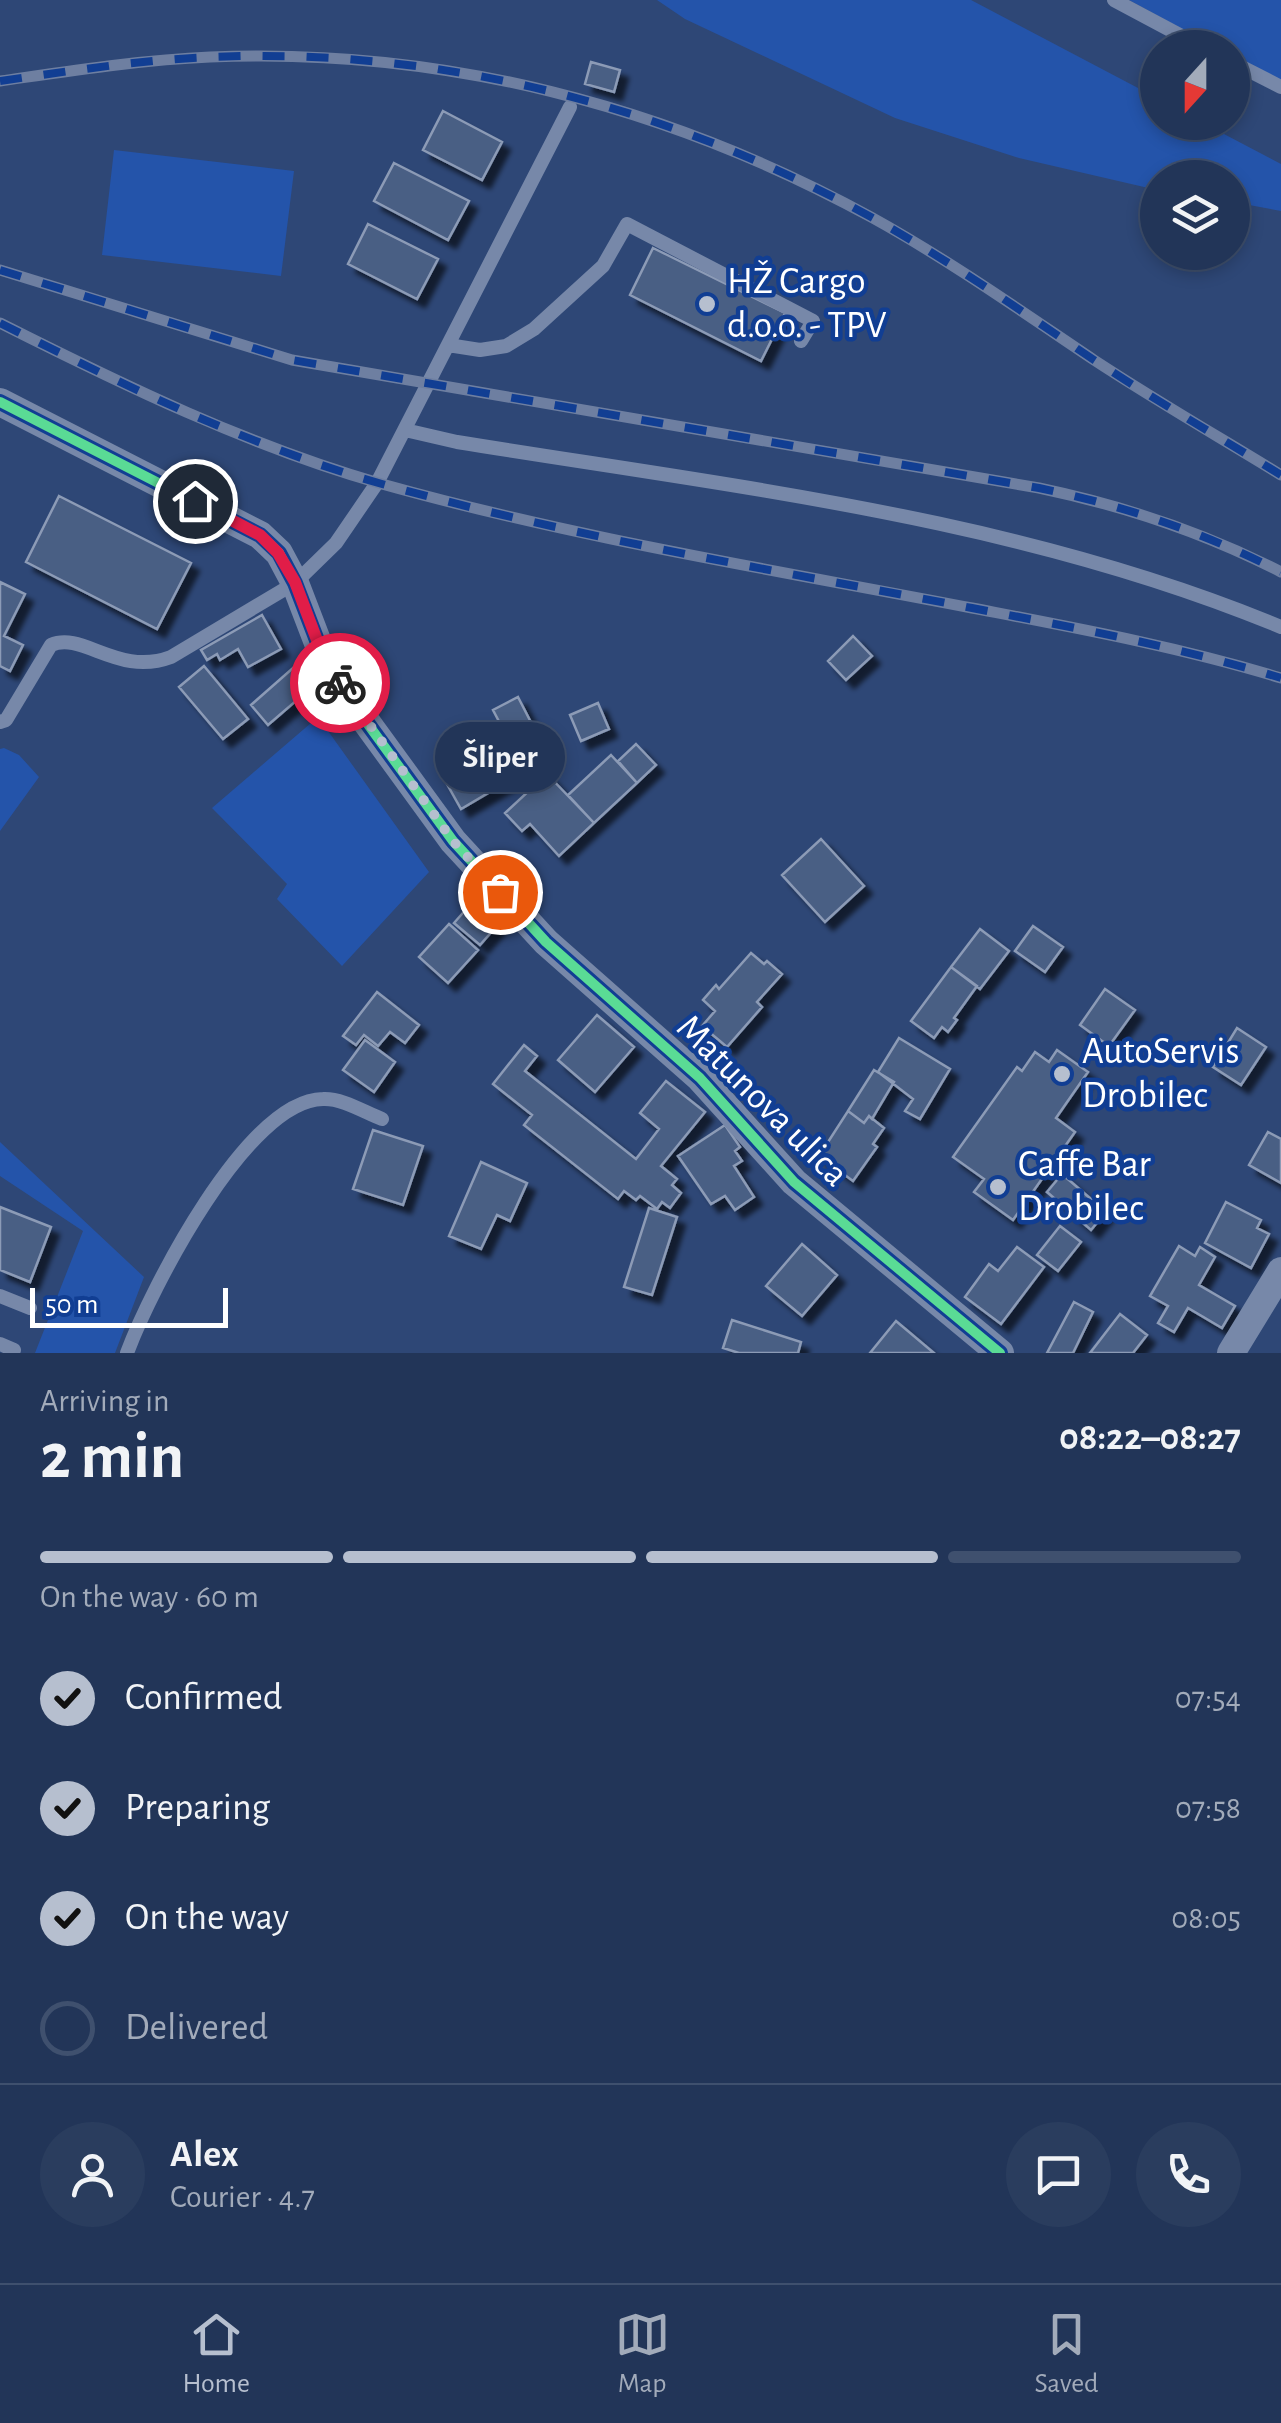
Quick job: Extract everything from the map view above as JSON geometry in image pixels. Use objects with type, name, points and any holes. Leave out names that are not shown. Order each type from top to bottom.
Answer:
[{"type":"street","name":"Matunova ulica","points":[[0,402],[260,535],[278,553],[295,582],[323,656],[362,716],[466,856],[546,942],[700,1078],[794,1182],[1000,1353]]},
{"type":"street","points":[[1231,1353],[1281,1271]]},
{"type":"lane","points":[[1114,0],[1170,30]]},
{"type":"lane","points":[[1250,71],[1281,87]]},
{"type":"lane","points":[[0,722],[6,720],[51,646],[61,641],[123,662],[155,664],[295,582],[336,543],[377,482],[570,107]]},
{"type":"lane","points":[[448,344],[480,350],[506,346],[534,330],[603,266],[627,224],[813,321],[801,341]]},
{"type":"lane","points":[[404,430],[457,442],[890,512],[1076,556],[1281,627]]},
{"type":"lane","points":[[127,1353],[159,1283],[206,1199],[268,1125],[293,1106],[324,1098],[382,1119]]},
{"type":"lane","points":[[0,1296],[30,1308]]},
{"type":"shaded area","points":[[657,0],[971,0],[1140,89],[1140,140],[1235,140],[1281,164],[1281,211],[1250,205],[1250,160],[1140,160],[1140,186],[1019,158],[895,118],[685,19]]},
{"type":"shaded area","points":[[1129,0],[1281,0],[1281,82],[1250,66],[1250,30],[1184,30]]},
{"type":"shaded area","points":[[114,150],[294,171],[281,276],[102,255]]},
{"type":"shaded area","points":[[318,717],[429,872],[342,966],[277,899],[287,884],[212,808]]},
{"type":"shaded area","points":[[0,749],[19,755],[39,777],[0,831]]},
{"type":"shaded area","points":[[0,1142],[144,1277],[115,1353],[35,1353],[83,1231],[0,1176]]},
{"type":"building","points":[[591,62],[620,70],[614,92],[585,84]]},
{"type":"building","points":[[443,111],[502,142],[482,180],[423,150]]},
{"type":"building","points":[[394,163],[469,201],[448,240],[374,201]]},
{"type":"building","points":[[368,224],[438,259],[417,299],[348,264]]},
{"type":"building","name":"HŽ Cargo d.o.o. - TPV","points":[[653,248],[785,313],[761,361],[630,295]]},
{"type":"building","points":[[59,496],[191,563],[157,629],[26,562]]},
{"type":"building","points":[[0,582],[25,594],[4,636],[23,645],[10,671],[0,666]]},
{"type":"building","points":[[262,615],[281,649],[248,667],[238,649],[220,660],[217,654],[207,660],[201,650]]},
{"type":"building","points":[[853,636],[872,656],[846,680],[828,661]]},
{"type":"building","points":[[204,666],[248,719],[223,739],[179,687]]},
{"type":"building","points":[[293,668],[311,688],[268,725],[251,705]]},
{"type":"building","points":[[518,697],[540,740],[515,752],[493,710]]},
{"type":"building","points":[[598,703],[609,729],[581,741],[570,715]]},
{"type":"building","points":[[494,736],[517,776],[461,809],[438,768]]},
{"type":"building","points":[[636,744],[656,765],[637,783],[618,761]]},
{"type":"building","points":[[611,755],[637,783],[594,823],[568,795]]},
{"type":"building","points":[[547,774],[594,823],[559,856],[530,824],[522,831],[505,813]]},
{"type":"building","points":[[821,839],[864,886],[825,922],[782,875]]},
{"type":"building","points":[[476,898],[502,920],[480,945],[454,923]]},
{"type":"building","points":[[449,924],[478,950],[448,983],[419,957]]},
{"type":"building","points":[[1033,926],[1063,947],[1045,972],[1015,951]]},
{"type":"building","points":[[980,929],[1009,951],[980,989],[951,967]]},
{"type":"building","points":[[751,953],[782,974],[757,1002],[762,1007],[727,1047],[702,1026],[715,1011],[703,1000],[716,985],[719,989]]},
{"type":"building","points":[[951,967],[977,986],[948,1032],[942,1027],[934,1038],[911,1021]]},
{"type":"building","points":[[1105,989],[1135,1010],[1109,1046],[1080,1025]]},
{"type":"building","points":[[377,992],[419,1025],[405,1043],[390,1032],[378,1046],[364,1035],[356,1045],[343,1036]]},
{"type":"building","points":[[597,1015],[634,1047],[595,1092],[558,1060]]},
{"type":"building","points":[[1237,1028],[1266,1047],[1241,1085],[1213,1067]]},
{"type":"building","points":[[899,1038],[950,1069],[920,1119],[905,1111],[913,1099],[878,1072]]},
{"type":"building","points":[[365,1040],[395,1062],[374,1092],[343,1070]]},
{"type":"building","points":[[524,1045],[537,1056],[525,1071],[636,1159],[659,1129],[640,1113],[666,1081],[705,1112],[661,1166],[677,1179],[672,1185],[681,1193],[670,1208],[662,1202],[657,1209],[640,1196],[636,1200],[624,1191],[618,1199],[524,1125],[532,1115],[493,1084]]},
{"type":"building","points":[[1057,1050],[1088,1072],[1056,1118],[1075,1132],[1013,1220],[974,1192],[984,1179],[953,1157],[1017,1067],[1022,1071],[1035,1052],[1049,1062]]},
{"type":"building","points":[[874,1070],[894,1082],[872,1119],[869,1116],[864,1123],[848,1111]]},
{"type":"building","points":[[848,1111],[864,1123],[869,1116],[884,1128],[873,1144],[877,1147],[853,1181],[819,1156]]},
{"type":"building","points":[[725,1125],[740,1147],[735,1151],[742,1161],[734,1166],[754,1197],[735,1210],[725,1196],[711,1204],[678,1156]]},
{"type":"building","points":[[373,1130],[423,1146],[403,1205],[353,1189]]},
{"type":"building","points":[[1268,1132],[1281,1139],[1281,1183],[1249,1165]]},
{"type":"building","points":[[481,1162],[527,1183],[510,1221],[497,1215],[481,1249],[449,1236]]},
{"type":"building","points":[[1062,1174],[1106,1212],[1091,1230],[1047,1192]]},
{"type":"building","points":[[1226,1202],[1261,1220],[1257,1228],[1269,1234],[1251,1268],[1205,1243]]},
{"type":"building","points":[[0,1207],[51,1227],[30,1282],[0,1270]]},
{"type":"building","points":[[649,1208],[677,1217],[652,1295],[624,1287]]},
{"type":"building","points":[[1060,1226],[1081,1242],[1058,1271],[1037,1255]]},
{"type":"building","points":[[802,1244],[837,1275],[802,1316],[766,1286]]},
{"type":"building","points":[[1179,1246],[1195,1256],[1200,1247],[1215,1257],[1199,1285],[1235,1306],[1222,1328],[1188,1308],[1174,1332],[1158,1323],[1168,1306],[1150,1296]]},
{"type":"building","points":[[1017,1247],[1044,1267],[1001,1324],[965,1297],[989,1264],[998,1271]]},
{"type":"building","points":[[1074,1302],[1093,1312],[1073,1353],[1047,1353]]},
{"type":"building","points":[[1120,1314],[1147,1335],[1133,1353],[1090,1353]]},
{"type":"building","points":[[732,1320],[801,1342],[798,1353],[739,1353],[723,1348]]},
{"type":"building","points":[[896,1321],[934,1353],[870,1353]]},
{"type":"railway","points":[[0,81],[158,61],[297,56],[383,62],[468,74],[634,115],[715,144],[871,217],[957,268],[1140,390],[1281,475]]},
{"type":"railway","points":[[0,270],[292,360],[1071,495],[1193,533],[1281,572]]},
{"type":"railway","points":[[0,323],[235,433],[382,484],[602,537],[1128,639],[1281,678]]},
{"type":"cycle path","points":[[0,402],[260,535],[279,553],[323,656],[453,841],[546,942],[700,1078],[794,1182],[1000,1353]]},
{"type":"way so far","points":[[340,683],[453,841],[500,892]]},
{"type":"place","name":"HŽ Cargo d.o.o. - TPV","points":[[707,304]]},
{"type":"place","name":"Šliper","points":[[500,892]]},
{"type":"place","name":"AutoServis Drobilec","points":[[1062,1074]]},
{"type":"place","name":"Caffe Bar Drobilec","points":[[998,1187]]},
{"type":"route","points":[[195,501],[260,535],[278,553],[295,582],[323,656],[340,683]]}]
